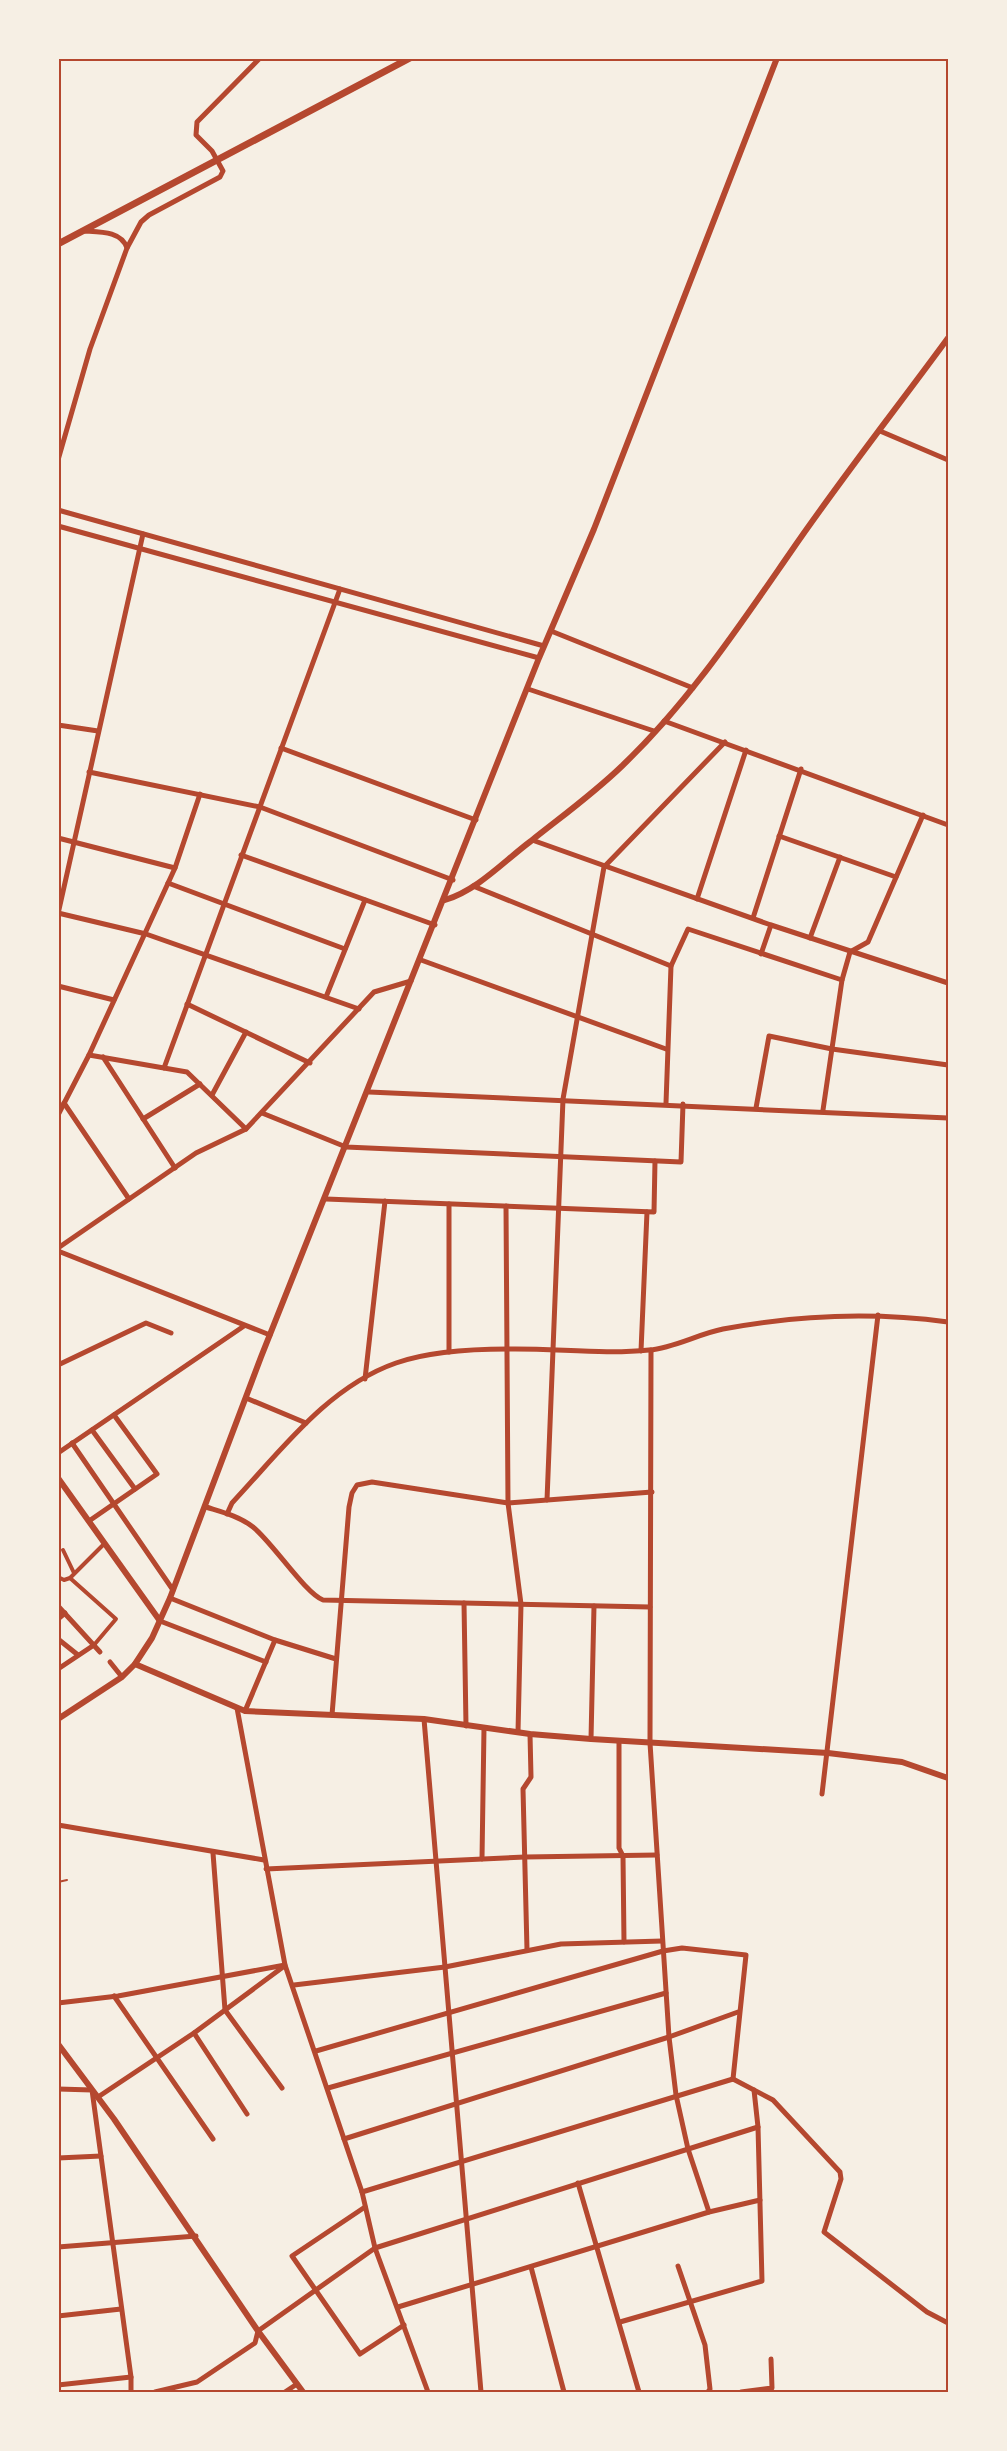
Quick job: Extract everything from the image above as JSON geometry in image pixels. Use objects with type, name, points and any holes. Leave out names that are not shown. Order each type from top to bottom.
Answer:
[{"type":"main road","points":[[58,243],[410,58]]},
{"type":"street","points":[[58,460],[90,349],[128,249],[141,222],[149,215],[220,177],[223,171],[212,151],[196,135],[197,122],[260,58]]},
{"type":"street","points":[[58,1719],[122,1677],[135,1664],[152,1638],[170,1598],[270,1335],[369,1092],[539,658],[594,530],[777,58]]},
{"type":"street","points":[[82,231],[106,232],[119,237],[128,249]]},
{"type":"street","points":[[445,900],[458,896],[473,886],[532,840],[622,766],[664,722],[750,614],[790,552],[948,338]]},
{"type":"street","points":[[880,431],[948,460]]},
{"type":"street","points":[[58,510],[544,646]]},
{"type":"street","points":[[58,526],[539,658]]},
{"type":"street","points":[[143,534],[59,913],[146,933],[205,952],[359,1009]]},
{"type":"street","points":[[164,1068],[340,589]]},
{"type":"street","points":[[551,630],[693,688]]},
{"type":"street","points":[[528,689],[654,731]]},
{"type":"street","points":[[664,722],[725,742],[948,825]]},
{"type":"street","points":[[58,725],[98,731]]},
{"type":"street","points":[[547,1500],[563,1099],[590,935],[604,867],[725,742]]},
{"type":"street","points":[[281,748],[476,820]]},
{"type":"street","points":[[697,899],[746,750]]},
{"type":"street","points":[[753,918],[801,770]]},
{"type":"street","points":[[89,772],[260,807],[453,880]]},
{"type":"street","points":[[58,1114],[89,1055],[175,868],[200,794]]},
{"type":"street","points":[[823,1110],[842,980],[850,951],[868,942],[923,815]]},
{"type":"street","points":[[780,836],[896,877]]},
{"type":"street","points":[[58,838],[175,868]]},
{"type":"street","points":[[532,840],[771,925],[948,983]]},
{"type":"street","points":[[241,855],[435,925]]},
{"type":"street","points":[[810,938],[840,857]]},
{"type":"street","points":[[168,883],[345,949]]},
{"type":"street","points":[[473,886],[670,966]]},
{"type":"street","points":[[327,997],[364,900]]},
{"type":"street","points":[[761,954],[771,925]]},
{"type":"street","points":[[666,1103],[670,966],[688,929],[842,980]]},
{"type":"street","points":[[421,960],[666,1049]]},
{"type":"street","points":[[58,1250],[196,1154],[246,1129],[374,992],[413,981]]},
{"type":"street","points":[[58,986],[114,1000]]},
{"type":"street","points":[[187,1004],[310,1063]]},
{"type":"street","points":[[212,1095],[246,1032]]},
{"type":"street","points":[[756,1108],[769,1036],[832,1049],[948,1065]]},
{"type":"street","points":[[89,1055],[187,1072],[246,1129]]},
{"type":"street","points":[[103,1057],[175,1168]]},
{"type":"street","points":[[143,1119],[200,1084]]},
{"type":"street","points":[[369,1092],[823,1110],[948,1118]]},
{"type":"street","points":[[64,1103],[129,1199]]},
{"type":"street","points":[[262,1113],[346,1147],[681,1162],[683,1104]]},
{"type":"street","points":[[326,1199],[654,1212],[656,1161]]},
{"type":"street","points":[[364,1379],[385,1201]]},
{"type":"street","points":[[449,1204],[449,1352]]},
{"type":"street","points":[[506,1206],[508,1503],[521,1604],[518,1732]]},
{"type":"street","points":[[640,1351],[647,1212]]},
{"type":"street","points":[[58,1250],[270,1335]]},
{"type":"street","points":[[822,1794],[878,1315]]},
{"type":"street","points":[[226,1514],[232,1503],[319,1409],[364,1379],[396,1363],[449,1352],[507,1349],[651,1350],[735,1327],[826,1316],[878,1315],[948,1322]]},
{"type":"street","points":[[58,1365],[146,1323],[171,1333]]},
{"type":"street","points":[[58,1453],[244,1326]]},
{"type":"street","points":[[651,1350],[650,1743],[662,1941],[676,2095],[688,2149],[709,2212]]},
{"type":"street","points":[[246,1398],[306,1423]]},
{"type":"street","points":[[89,1521],[157,1474],[114,1415]]},
{"type":"street","points":[[92,1430],[135,1489]]},
{"type":"street","points":[[72,1443],[173,1590]]},
{"type":"street","points":[[58,1478],[160,1621],[266,1662]]},
{"type":"street","points":[[332,1714],[349,1508],[352,1493],[357,1485],[372,1482],[508,1503],[652,1492]]},
{"type":"street","points":[[206,1507],[239,1518],[262,1535],[316,1597],[650,1607]]},
{"type":"street","points":[[58,1577],[64,1580],[70,1578],[104,1544]]},
{"type":"street","points":[[63,1550],[75,1573]]},
{"type":"street","points":[[60,1668],[93,1645],[116,1621],[116,1617],[70,1578]]},
{"type":"street","points":[[170,1598],[275,1640],[336,1659]]},
{"type":"street","points":[[464,1603],[466,1726]]},
{"type":"street","points":[[591,1739],[594,1605]]},
{"type":"street","points":[[58,1606],[100,1652]]},
{"type":"street","points":[[58,1619],[65,1612]]},
{"type":"street","points":[[58,1639],[78,1655]]},
{"type":"street","points":[[245,1711],[275,1640]]},
{"type":"street","points":[[110,1662],[122,1677]]},
{"type":"street","points":[[135,1664],[245,1711],[424,1719],[530,1734],[828,1754],[902,1762],[948,1778]]},
{"type":"street","points":[[237,1708],[285,1965],[294,1985],[362,2192],[375,2248],[428,2392]]},
{"type":"street","points":[[424,1719],[464,2220],[481,2392]]},
{"type":"street","points":[[482,1859],[484,1728]]},
{"type":"street","points":[[527,1950],[523,1790],[531,1777],[530,1734]]},
{"type":"street","points":[[619,1741],[619,1848],[623,1856],[624,1942]]},
{"type":"street","points":[[58,1825],[264,1860]]},
{"type":"street","points":[[213,1853],[225,2010],[282,2088]]},
{"type":"street","points":[[266,1869],[525,1857],[657,1855]]},
{"type":"street","points":[[294,1985],[445,1966],[561,1944],[662,1941]]},
{"type":"street","points":[[316,2050],[663,1951],[682,1948],[746,1955],[738,2012],[733,2079]]},
{"type":"street","points":[[58,2003],[114,1996],[285,1965]]},
{"type":"street","points":[[98,2097],[194,2033],[285,1965]]},
{"type":"street","points":[[328,2088],[666,1993]]},
{"type":"street","points":[[114,1996],[213,2139]]},
{"type":"street","points":[[344,2139],[669,2037],[738,2012]]},
{"type":"street","points":[[194,2033],[247,2114]]},
{"type":"street","points":[[58,2044],[196,2236],[258,2331],[303,2392]]},
{"type":"street","points":[[362,2192],[733,2079],[773,2100],[840,2172],[841,2179],[824,2232],[927,2312],[948,2324]]},
{"type":"street","points":[[58,2089],[92,2090]]},
{"type":"street","points":[[92,2090],[131,2377],[131,2392]]},
{"type":"street","points":[[620,2322],[762,2281],[758,2127],[754,2090]]},
{"type":"street","points":[[155,2392],[197,2382],[255,2343],[258,2331],[375,2248],[758,2127]]},
{"type":"street","points":[[58,2158],[101,2156]]},
{"type":"street","points":[[578,2183],[639,2392]]},
{"type":"street","points":[[398,2307],[709,2212],[760,2200]]},
{"type":"street","points":[[365,2207],[292,2256],[360,2354],[404,2325]]},
{"type":"street","points":[[58,2247],[196,2236]]},
{"type":"street","points":[[678,2266],[705,2344],[710,2389],[708,2392]]},
{"type":"street","points":[[531,2267],[564,2392]]},
{"type":"street","points":[[58,2316],[121,2309]]},
{"type":"street","points":[[741,2392],[772,2388],[771,2359]]},
{"type":"street","points":[[58,2385],[131,2377]]},
{"type":"street","points":[[285,2392],[297,2384]]},
{"type":"lane","points":[[58,1882],[67,1880]]}]
